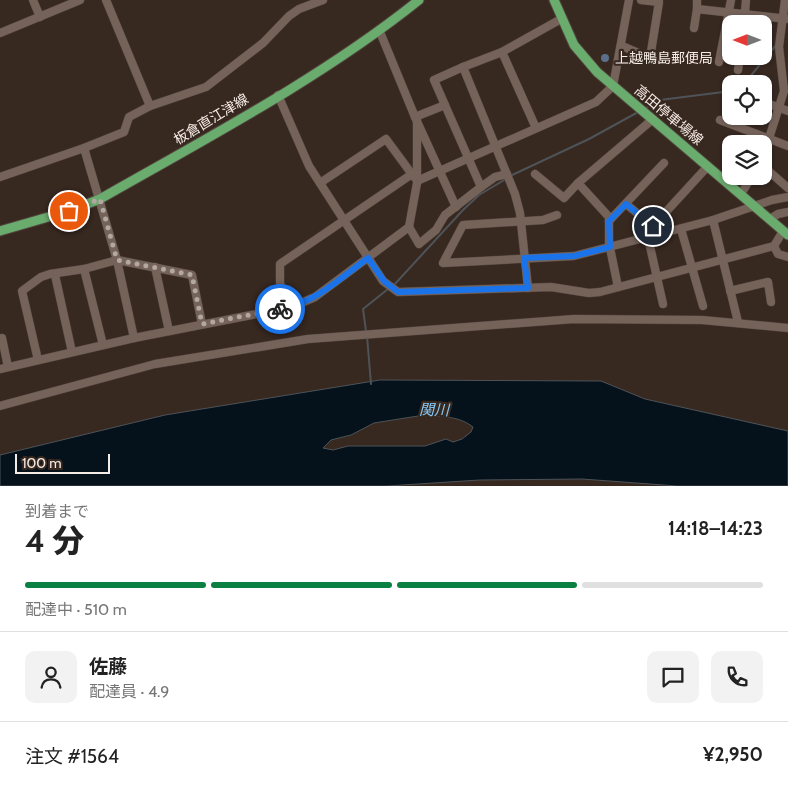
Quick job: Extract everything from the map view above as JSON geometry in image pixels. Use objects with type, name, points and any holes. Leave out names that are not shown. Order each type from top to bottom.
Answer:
[{"type":"main road","name":"板倉直江津線","points":[[0,231],[69,211],[100,199],[278,95],[380,32],[419,0]]},
{"type":"main road","name":"高田停車場線","points":[[554,0],[561,19],[582,57],[754,208],[786,233]]},
{"type":"street","points":[[33,0],[40,17]]},
{"type":"street","points":[[0,33],[80,0]]},
{"type":"street","points":[[106,0],[150,106]]},
{"type":"street","points":[[0,178],[124,132],[129,117],[150,106],[206,87],[263,43],[290,16],[323,0]]},
{"type":"street","points":[[417,181],[596,102],[613,86],[622,46],[629,0]]},
{"type":"street","points":[[622,46],[650,58],[660,1],[641,0]]},
{"type":"street","points":[[694,28],[698,0]]},
{"type":"street","points":[[719,62],[731,0]]},
{"type":"street","points":[[696,9],[745,15],[746,0]]},
{"type":"street","points":[[770,135],[786,91],[779,46],[785,19],[785,0]]},
{"type":"street","points":[[772,18],[785,19]]},
{"type":"street","points":[[481,186],[434,80],[502,52],[561,19]]},
{"type":"street","points":[[380,32],[416,119],[456,207]]},
{"type":"street","points":[[502,52],[536,128]]},
{"type":"street","points":[[738,70],[739,65]]},
{"type":"street","points":[[463,68],[515,194],[521,222],[528,288]]},
{"type":"street","points":[[278,95],[309,166],[384,281],[398,292],[550,287],[590,293],[774,246],[786,233]]},
{"type":"street","points":[[416,119],[445,105]]},
{"type":"street","points":[[772,105],[788,111]]},
{"type":"street","points":[[416,119],[417,181],[410,227],[419,244],[436,230],[445,215],[481,186],[495,177],[507,174]]},
{"type":"street","points":[[535,174],[564,198],[653,119]]},
{"type":"street","points":[[720,120],[761,135]]},
{"type":"street","points":[[320,183],[386,138],[417,181]]},
{"type":"street","points":[[772,139],[788,146]]},
{"type":"street","points":[[84,148],[117,260],[134,338]]},
{"type":"street","points":[[609,221],[664,163]]},
{"type":"street","points":[[626,204],[653,226],[708,166]]},
{"type":"street","points":[[285,308],[280,282],[280,264],[412,174]]},
{"type":"street","points":[[772,174],[788,188]]},
{"type":"street","points":[[578,184],[609,217],[610,247],[618,287]]},
{"type":"street","points":[[740,194],[746,185]]},
{"type":"street","points":[[558,215],[543,220],[463,225],[443,263],[574,256],[713,220],[754,208],[772,200],[788,198]]},
{"type":"street","points":[[770,220],[778,214],[788,212]]},
{"type":"street","points":[[713,220],[738,322]]},
{"type":"street","points":[[2,338],[4,368],[134,338],[304,304],[410,227]]},
{"type":"street","points":[[681,229],[703,306]]},
{"type":"street","points":[[648,242],[658,276],[663,304]]},
{"type":"street","points":[[774,246],[778,254],[788,257]]},
{"type":"street","points":[[38,360],[22,290],[41,277],[84,269],[117,260],[192,275],[202,324]]},
{"type":"street","points":[[155,267],[169,331]]},
{"type":"street","points":[[84,269],[104,345]]},
{"type":"street","points":[[55,275],[72,352]]},
{"type":"street","points":[[730,291],[768,282],[771,302]]},
{"type":"street","points":[[0,406],[155,364],[308,339],[574,319],[674,319],[738,322],[788,328]]},
{"type":"water","name":"関川","points":[[380,380],[601,381],[645,399],[788,431],[788,486],[677,486],[582,479],[480,480],[387,486],[0,486],[0,455],[165,415]],"holes":[[[418,416],[454,418],[473,427],[471,432],[462,439],[453,442],[446,439],[425,446],[348,446],[333,450],[323,448],[331,440],[351,435],[374,423]]]},
{"type":"waterway","points":[[751,75],[777,44]]},
{"type":"waterway","points":[[644,109],[660,100],[722,92]]},
{"type":"waterway","points":[[510,176],[589,139],[640,111]]},
{"type":"waterway","points":[[394,285],[463,210],[479,195],[506,179]]},
{"type":"waterway","points":[[366,331],[363,309],[388,289]]},
{"type":"waterway","points":[[367,336],[371,384]]},
{"type":"way so far","points":[[69,211],[100,199],[117,260],[140,263],[192,275],[202,324],[280,309]]},
{"type":"place","name":"上越鴨島郵便局","points":[[605,58]]},
{"type":"route","points":[[280,309],[304,304],[368,258],[384,281],[392,290],[398,292],[528,288],[524,258],[574,256],[610,247],[609,221],[626,204],[653,226]]}]
